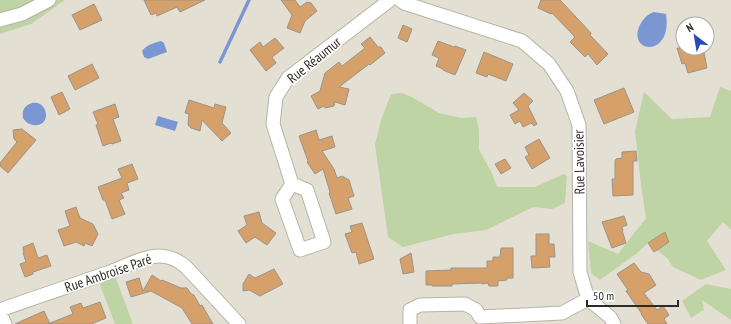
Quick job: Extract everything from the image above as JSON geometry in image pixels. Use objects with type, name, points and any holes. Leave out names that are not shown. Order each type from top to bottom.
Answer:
[{"type":"street","points":[[0,20],[22,14],[49,0]]},
{"type":"street","name":"Rue Réaumur","points":[[292,184],[273,124],[276,97],[288,78],[390,0]]},
{"type":"street","name":"Rue Lavoisier","points":[[400,0],[404,3],[522,41],[549,64],[567,91],[579,125],[580,272],[588,299]]},
{"type":"street","points":[[292,184],[307,190],[324,242],[300,250],[282,199],[292,184]]},
{"type":"street","name":"Rue Ambroise Paré","points":[[0,311],[148,257],[159,256],[170,257],[178,260],[240,324]]},
{"type":"street","points":[[410,324],[410,310],[420,305],[465,304],[476,310],[477,320],[562,313],[588,299],[610,317],[614,324]]},
{"type":"street","points":[[0,311],[5,324]]},
{"type":"green space","points":[[0,0],[65,0],[31,24],[0,34]]},
{"type":"green space","points":[[720,87],[731,91],[731,230],[723,222],[707,241],[726,270],[701,280],[673,267],[667,258],[648,243],[636,254],[600,280],[591,273],[588,241],[618,254],[646,218],[635,131],[644,92],[672,119],[710,117]]},
{"type":"green space","points":[[402,93],[412,97],[439,113],[461,118],[476,117],[479,130],[479,150],[492,173],[497,187],[535,187],[564,174],[567,176],[565,203],[552,209],[533,207],[486,230],[454,234],[403,247],[388,237],[375,145],[381,120],[391,94]]},
{"type":"green space","points":[[115,276],[133,324],[115,324],[100,285],[105,280]]},
{"type":"green space","points":[[706,284],[731,289],[731,320],[702,300],[704,310],[691,318],[682,301]]},
{"type":"water","points":[[654,12],[666,14],[666,30],[663,38],[658,44],[653,47],[647,47],[642,45],[637,35],[643,20],[649,14]]},
{"type":"water","points":[[161,41],[164,43],[167,52],[148,59],[144,57],[142,51],[146,47],[150,44]]},
{"type":"water","points":[[38,103],[45,109],[46,119],[39,125],[30,124],[23,118],[24,109],[27,105]]},
{"type":"water","points":[[158,116],[178,122],[175,131],[155,125]]},
{"type":"building","points":[[144,0],[205,0],[180,12],[177,7],[157,16],[156,13],[151,15]]},
{"type":"building","points":[[281,0],[295,0],[300,7],[307,2],[311,3],[317,11],[305,21],[300,33],[287,28],[292,15]]},
{"type":"building","points":[[541,0],[560,0],[591,33],[590,35],[608,54],[597,65],[588,54],[585,57],[570,42],[575,37],[552,13],[551,14],[538,8]]},
{"type":"building","points":[[94,4],[102,20],[80,30],[72,15]]},
{"type":"building","points":[[403,25],[412,29],[407,42],[398,38]]},
{"type":"building","points":[[370,37],[385,53],[339,87],[349,89],[345,105],[335,102],[334,106],[325,108],[324,106],[318,109],[311,96],[320,91],[325,73],[339,62],[342,66],[365,48],[361,44]]},
{"type":"building","points":[[275,38],[284,48],[272,57],[276,63],[266,71],[250,50],[260,42],[263,47]]},
{"type":"building","points":[[438,41],[466,50],[455,75],[436,66],[439,58],[432,55]]},
{"type":"building","points":[[484,52],[513,64],[506,81],[488,74],[487,77],[476,73]]},
{"type":"building","points":[[680,56],[705,56],[707,68],[688,73],[685,63],[682,64]]},
{"type":"building","points":[[92,64],[99,78],[75,90],[68,76]]},
{"type":"building","points":[[624,88],[634,112],[604,124],[594,100]]},
{"type":"building","points":[[62,92],[70,109],[59,115],[51,97]]},
{"type":"building","points":[[524,93],[533,101],[528,106],[537,124],[534,126],[531,123],[523,127],[520,121],[515,124],[510,115],[519,110],[513,103]]},
{"type":"building","points":[[189,100],[214,108],[215,104],[226,107],[222,123],[231,133],[222,141],[202,120],[200,131],[191,128],[188,124],[189,114],[185,113]]},
{"type":"building","points":[[115,104],[119,117],[113,119],[121,141],[103,146],[96,125],[98,124],[93,112]]},
{"type":"building","points":[[22,129],[36,140],[8,173],[0,166],[0,163],[17,142],[14,139],[13,130]]},
{"type":"building","points":[[316,130],[319,140],[332,136],[335,147],[322,151],[334,169],[337,178],[342,176],[349,180],[354,196],[348,198],[352,209],[336,214],[323,169],[315,174],[307,162],[308,161],[299,136]]},
{"type":"building","points":[[539,139],[550,158],[532,169],[525,157],[529,155],[525,147]]},
{"type":"building","points":[[636,151],[637,161],[633,161],[633,195],[613,196],[612,179],[615,179],[616,159],[622,158],[622,152]]},
{"type":"building","points":[[505,159],[511,168],[501,174],[495,164]]},
{"type":"building","points":[[132,164],[138,179],[127,183],[129,190],[121,193],[124,198],[119,200],[125,214],[112,219],[105,200],[103,200],[98,187],[122,178],[118,169]]},
{"type":"building","points":[[76,207],[80,218],[93,224],[98,234],[92,246],[85,243],[84,246],[76,242],[64,246],[58,230],[70,226],[65,211]]},
{"type":"building","points":[[259,212],[262,223],[276,233],[267,245],[255,237],[246,243],[238,231],[247,225],[244,216]]},
{"type":"building","points":[[624,216],[627,225],[622,227],[622,230],[626,243],[612,248],[602,222]]},
{"type":"building","points":[[362,223],[374,259],[359,264],[356,252],[352,253],[345,234],[352,232],[350,226]]},
{"type":"building","points":[[665,232],[669,242],[654,252],[648,243]]},
{"type":"building","points":[[536,234],[549,234],[549,244],[554,244],[555,257],[549,257],[550,267],[532,268],[531,256],[536,256]]},
{"type":"building","points":[[33,243],[38,258],[47,255],[51,266],[33,272],[33,274],[25,277],[20,264],[26,262],[23,247]]},
{"type":"building","points":[[501,248],[513,248],[513,278],[498,281],[498,286],[489,286],[488,283],[452,284],[452,286],[426,285],[426,271],[451,270],[451,268],[487,268],[487,261],[493,261],[493,257],[500,257]]},
{"type":"building","points":[[411,253],[414,272],[403,274],[400,259]]},
{"type":"building","points":[[634,263],[641,272],[649,274],[656,285],[644,293],[657,310],[663,306],[669,315],[664,319],[667,324],[648,324],[626,291],[628,290],[617,274]]},
{"type":"building","points":[[274,269],[283,284],[260,296],[249,290],[243,291],[243,284],[249,274],[255,278]]},
{"type":"building","points":[[152,275],[161,281],[162,280],[181,288],[187,288],[191,294],[194,295],[200,306],[202,305],[213,324],[192,324],[182,308],[151,291],[131,297],[126,282],[139,278],[143,291]]},
{"type":"building","points":[[100,302],[106,318],[91,324],[50,324],[73,314],[70,307],[81,303],[83,308]]},
{"type":"building","points":[[44,311],[50,324],[15,324]]},
{"type":"waterway","points":[[220,62],[249,0]]}]
